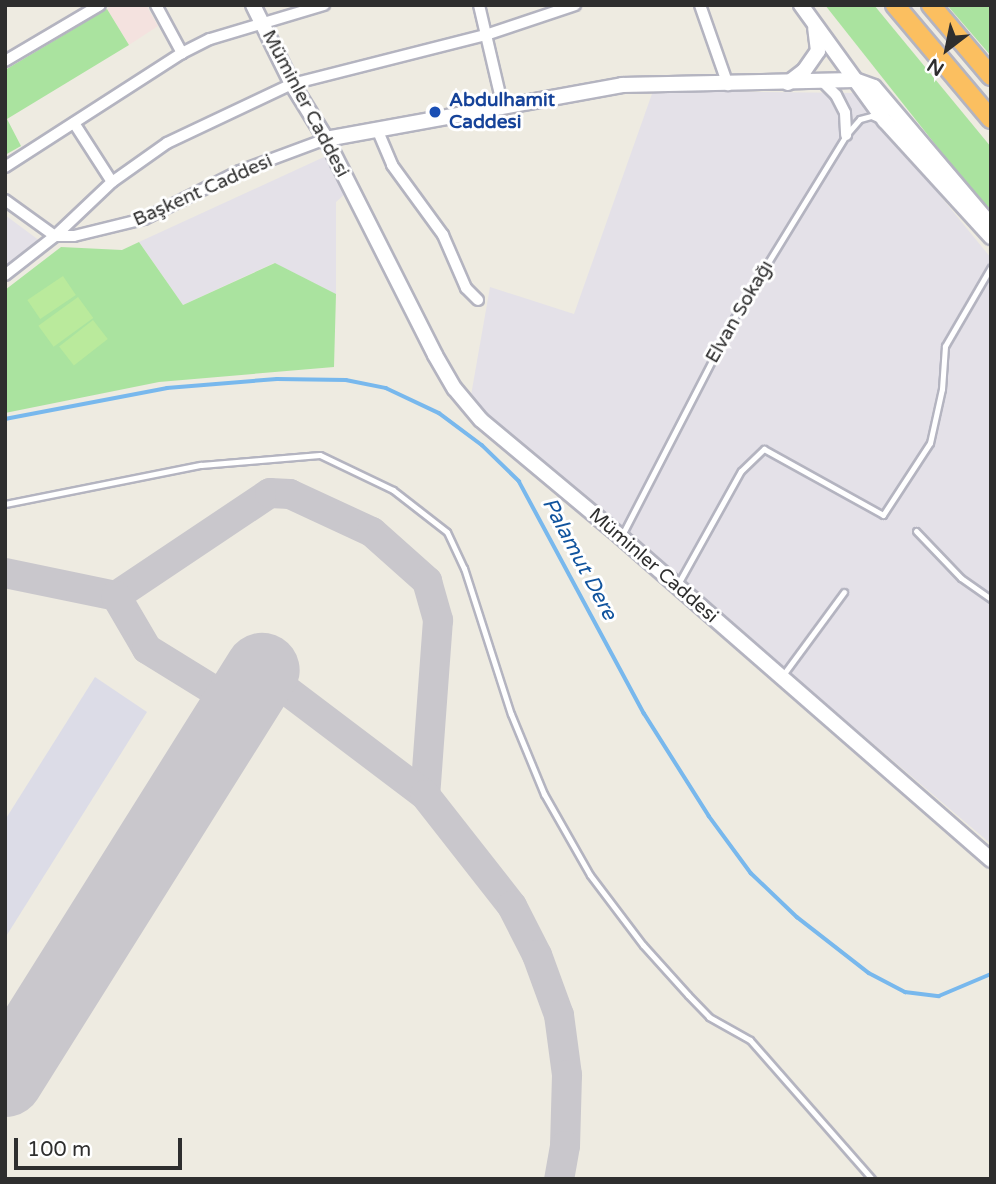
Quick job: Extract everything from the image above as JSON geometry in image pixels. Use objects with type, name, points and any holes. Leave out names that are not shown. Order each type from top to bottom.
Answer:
[{"type":"highway","points":[[895,5],[991,118]]},
{"type":"highway","points":[[931,5],[991,76]]},
{"type":"street","points":[[5,61],[100,5]]},
{"type":"street","points":[[156,5],[181,54]]},
{"type":"street","name":"Müminler Caddesi","points":[[253,5],[292,84],[326,139],[455,389],[481,421],[621,537],[991,860]]},
{"type":"street","points":[[5,167],[181,54],[210,39],[324,5]]},
{"type":"street","points":[[479,5],[503,107]]},
{"type":"street","points":[[5,275],[55,236],[112,182],[167,144],[292,84],[486,35],[575,5]]},
{"type":"street","points":[[700,5],[728,85]]},
{"type":"street","points":[[801,5],[885,121],[991,237]]},
{"type":"street","points":[[787,83],[804,71],[818,51],[818,36],[813,23]]},
{"type":"street","points":[[326,139],[622,85],[728,85],[855,80],[874,87],[991,225]]},
{"type":"street","points":[[823,82],[836,95],[845,113],[846,135]]},
{"type":"street","points":[[74,123],[112,182]]},
{"type":"street","points":[[377,130],[393,165],[451,249],[466,288],[478,300]]},
{"type":"street","name":"Başkent Caddesi","points":[[55,236],[74,236],[131,224],[240,171],[326,139]]},
{"type":"street","points":[[5,200],[55,236]]},
{"type":"lane","name":"Elvan Sokağı","points":[[621,537],[734,318],[846,135],[860,119],[870,116],[885,121]]},
{"type":"lane","points":[[677,587],[741,471],[765,449],[883,514],[930,443],[942,388],[945,346],[991,267]]},
{"type":"lane","points":[[5,503],[201,465],[320,455],[404,498],[447,532],[464,568],[511,714],[544,794],[590,875],[643,945],[688,995],[709,1017],[750,1040],[873,1179]]},
{"type":"lane","points":[[916,531],[961,578],[991,599]]},
{"type":"lane","points":[[781,677],[844,592]]},
{"type":"lane","points":[[860,1179],[866,1171]]},
{"type":"shaded area","points":[[112,5],[146,5],[158,26],[129,45],[107,9]]},
{"type":"shaded area","points":[[653,91],[856,93],[991,258],[991,844],[470,401],[490,287],[574,314]]},
{"type":"shaded area","points":[[324,157],[346,193],[336,202],[336,294],[274,263],[183,305],[139,242]]},
{"type":"shaded area","points":[[5,215],[40,241],[5,266]]},
{"type":"shaded area","points":[[95,677],[147,712],[5,938],[5,820]]},
{"type":"green space","points":[[825,5],[874,5],[991,147],[991,215]]},
{"type":"green space","points":[[947,5],[991,5],[991,56]]},
{"type":"green space","points":[[107,9],[129,45],[7,119],[21,146],[5,155],[5,70]]},
{"type":"green space","points":[[139,242],[183,305],[275,263],[336,294],[334,367],[159,382],[5,413],[5,290],[61,247],[122,250]]},
{"type":"green space","points":[[63,276],[76,295],[40,319],[27,300]]},
{"type":"green space","points":[[78,297],[93,318],[54,347],[38,326]]},
{"type":"green space","points":[[93,320],[108,339],[74,365],[59,346]]},
{"type":"waterway","name":"Palamut Dere","points":[[5,419],[167,388],[277,379],[346,380],[386,388],[439,413],[482,445],[519,481],[644,713],[709,816],[751,873],[797,917],[869,973],[905,992],[939,996],[991,974]]},
{"type":"taxiway","points":[[5,573],[116,596],[270,493],[290,494],[372,532],[427,581],[438,620],[425,795],[269,677]]},
{"type":"taxiway","points":[[116,596],[147,649],[223,696]]},
{"type":"taxiway","points":[[425,795],[512,906],[537,955],[559,1015],[567,1075],[565,1146],[559,1179]]},
{"type":"runway","points":[[5,1079],[262,670]]},
{"type":"place","name":"Abdulhamit Caddesi","points":[[435,112]]}]
